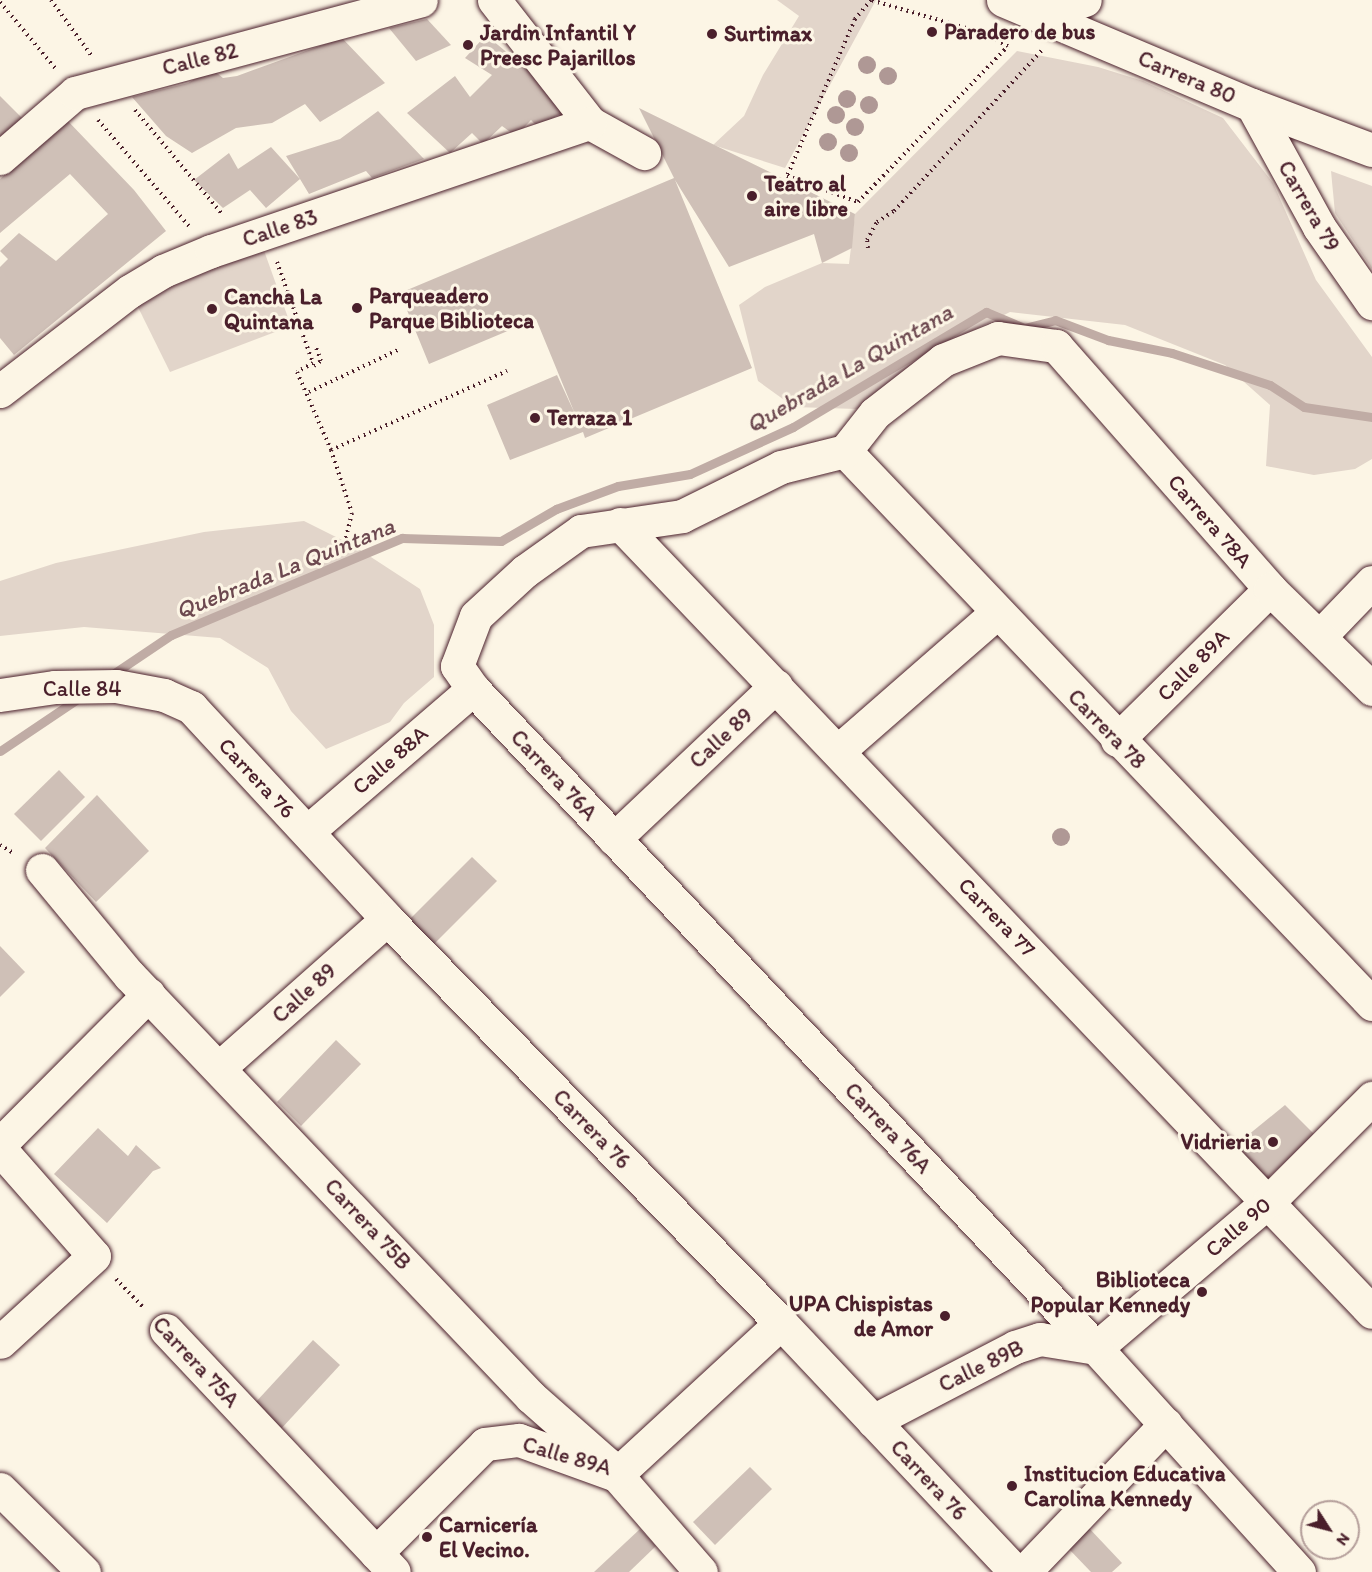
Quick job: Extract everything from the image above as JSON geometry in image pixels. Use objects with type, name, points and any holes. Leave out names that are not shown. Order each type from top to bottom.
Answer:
[{"type":"street","name":"Calle 82","points":[[0,158],[75,93],[110,81],[421,0]]},
{"type":"street","points":[[494,0],[590,123],[644,153]]},
{"type":"street","name":"Carrera 80","points":[[1003,0],[1252,105],[1369,145]]},
{"type":"street","points":[[1052,20],[1085,0]]},
{"type":"street","name":"Carrera 79","points":[[1252,105],[1320,227],[1372,303]]},
{"type":"street","name":"Calle 83","points":[[0,390],[130,291],[163,271],[211,251],[590,123]]},
{"type":"street","name":"Carrera 78A","points":[[845,451],[875,413],[943,360],[998,338],[1056,346],[1270,589],[1372,689]]},
{"type":"street","points":[[620,524],[682,516],[780,467],[845,451]]},
{"type":"street","name":"Carrera 78","points":[[845,451],[1117,740],[1372,1004]]},
{"type":"street","name":"Carrera 77","points":[[620,524],[1269,1201],[1372,1312]]},
{"type":"street","name":"Carrera 76A","points":[[620,524],[581,531],[525,571],[476,616],[457,666],[472,689],[1096,1348],[1299,1572]]},
{"type":"street","points":[[1320,636],[1372,582]]},
{"type":"street","name":"Calle 89A","points":[[1117,740],[1270,589]]},
{"type":"street","points":[[838,751],[996,613]]},
{"type":"street","name":"Calle 84","points":[[0,694],[55,687],[116,686],[164,695]]},
{"type":"street","name":"Calle 89","points":[[614,839],[776,686]]},
{"type":"street","name":"Calle 88A","points":[[308,831],[472,689]]},
{"type":"street","name":"Carrera 76","points":[[164,695],[191,707],[387,919],[781,1323],[1016,1572]]},
{"type":"street","name":"Carrera 75B","points":[[42,870],[149,994],[531,1397],[616,1475],[701,1572]]},
{"type":"street","name":"Calle 89","points":[[220,1067],[387,919]]},
{"type":"street","points":[[0,1144],[149,994]]},
{"type":"street","name":"Calle 90","points":[[1096,1348],[1269,1201],[1372,1098]]},
{"type":"street","points":[[0,1149],[94,1256],[0,1342]]},
{"type":"street","name":"Calle 89A","points":[[385,1562],[485,1444],[519,1440],[616,1475],[781,1323]]},
{"type":"street","name":"Carrera 75A","points":[[166,1330],[385,1562]]},
{"type":"street","name":"Calle 89B","points":[[873,1421],[1015,1347],[1040,1339],[1096,1348]]},
{"type":"street","points":[[1024,1572],[1166,1424]]},
{"type":"street","points":[[0,1490],[84,1572]]},
{"type":"path","points":[[51,0],[110,81],[255,236],[314,366]]},
{"type":"path","points":[[871,0],[983,33],[1008,46],[858,202],[787,177],[855,20],[871,0]]},
{"type":"path","points":[[0,2],[211,251]]},
{"type":"path","points":[[868,248],[867,240],[877,222],[894,211],[932,171],[940,156],[961,140],[1052,20]]},
{"type":"path","points":[[316,347],[321,361],[297,372],[309,392],[352,513],[345,541]]},
{"type":"path","points":[[309,392],[398,350]]},
{"type":"path","points":[[331,450],[507,371]]},
{"type":"path","name":"Carrera 75A","points":[[94,1256],[166,1330]]},
{"type":"shaded area","points":[[777,0],[876,0],[785,168],[713,145],[744,116],[763,75],[799,16]]},
{"type":"shaded area","points":[[1017,51],[1098,67],[1143,81],[1223,118],[1273,183],[1316,280],[1372,357],[1372,459],[1355,469],[1314,475],[1266,466],[1270,405],[1225,365],[1125,325],[1010,312],[928,353],[857,409],[794,407],[758,381],[739,305],[765,287],[822,263],[849,264],[855,214]]},
{"type":"shaded area","points":[[1331,171],[1372,186],[1372,269],[1335,213]]},
{"type":"shaded area","name":"Cancha La Quintana","points":[[262,245],[291,326],[170,372],[130,291]]},
{"type":"shaded area","points":[[304,521],[354,546],[420,589],[434,625],[434,677],[404,703],[390,722],[326,749],[291,711],[268,668],[220,638],[84,627],[0,636],[0,581],[56,563],[204,532]]},
{"type":"building","points":[[427,19],[451,45],[416,61],[389,28]]},
{"type":"building","points":[[486,35],[534,75],[563,112],[538,127],[531,120],[516,136],[502,126],[483,144],[472,133],[450,153],[407,113],[455,76],[470,97],[492,75],[465,58]]},
{"type":"building","points":[[342,38],[385,83],[320,122],[305,104],[272,123],[236,128],[192,153],[166,136],[132,97],[188,83],[212,69],[223,78],[237,76]]},
{"type":"building","points":[[0,96],[25,121],[0,143]]},
{"type":"building","points":[[639,108],[855,214],[852,248],[822,263],[814,234],[729,267],[675,180],[752,368],[585,438],[583,432],[510,460],[487,405],[557,375],[575,414],[536,319],[429,364],[400,293],[674,178]]},
{"type":"building","points":[[378,111],[424,159],[372,178],[366,171],[309,194],[286,156],[340,139]]},
{"type":"building","points":[[66,119],[134,190],[166,231],[14,355],[0,338],[0,267],[8,259],[0,251],[19,233],[56,261],[108,214],[70,174],[0,233],[0,179]]},
{"type":"building","points":[[271,147],[300,179],[266,208],[250,190],[223,208],[194,180],[229,153],[238,169]]},
{"type":"building","points":[[59,770],[85,797],[41,841],[14,814]]},
{"type":"building","points":[[97,795],[149,851],[96,902],[45,848]]},
{"type":"building","points":[[472,857],[497,881],[433,945],[409,920]]},
{"type":"building","points":[[0,946],[25,972],[0,997]]},
{"type":"building","points":[[336,1040],[361,1064],[301,1126],[277,1102]]},
{"type":"building","name":"Vidrieria","points":[[1285,1105],[1315,1135],[1258,1187],[1231,1149]]},
{"type":"building","points":[[98,1128],[128,1156],[136,1145],[161,1168],[153,1171],[107,1223],[54,1174]]},
{"type":"building","points":[[313,1340],[340,1365],[280,1430],[253,1405]]},
{"type":"building","points":[[750,1467],[772,1489],[715,1545],[693,1522]]},
{"type":"building","points":[[1088,1527],[1122,1563],[1112,1572],[1091,1572],[1067,1547]]},
{"type":"building","points":[[640,1529],[656,1546],[629,1572],[594,1572]]},
{"type":"waterway","name":"Quebrada La Quintana","points":[[110,676],[171,635],[402,538],[501,541],[556,509],[618,486],[690,474],[793,427],[986,312],[1024,328],[1055,320],[1108,340],[1172,353],[1270,385],[1304,407],[1372,417]]},
{"type":"waterway","name":"Quebrada La Quintana","points":[[0,751],[79,698]]},
{"type":"place","name":"Paradero de bus","points":[[932,32]]},
{"type":"place","name":"Surtimax","points":[[712,34]]},
{"type":"place","name":"Jardin Infantil Y Preesc Pajarillos","points":[[468,45]]},
{"type":"place","name":"Teatro al aire libre","points":[[752,196]]},
{"type":"place","name":"Parqueadero Parque Biblioteca","points":[[357,308]]},
{"type":"place","name":"Cancha La Quintana","points":[[212,309]]},
{"type":"place","name":"Terraza 1","points":[[535,418]]},
{"type":"place","name":"Vidrieria","points":[[1273,1142]]},
{"type":"place","name":"Biblioteca Popular Kennedy","points":[[1202,1292]]},
{"type":"place","name":"UPA Chispistas de Amor","points":[[945,1316]]},
{"type":"place","name":"Institucion Educativa Carolina Kennedy","points":[[1012,1486]]},
{"type":"place","name":"Carnicería El Vecino.","points":[[427,1537]]}]
